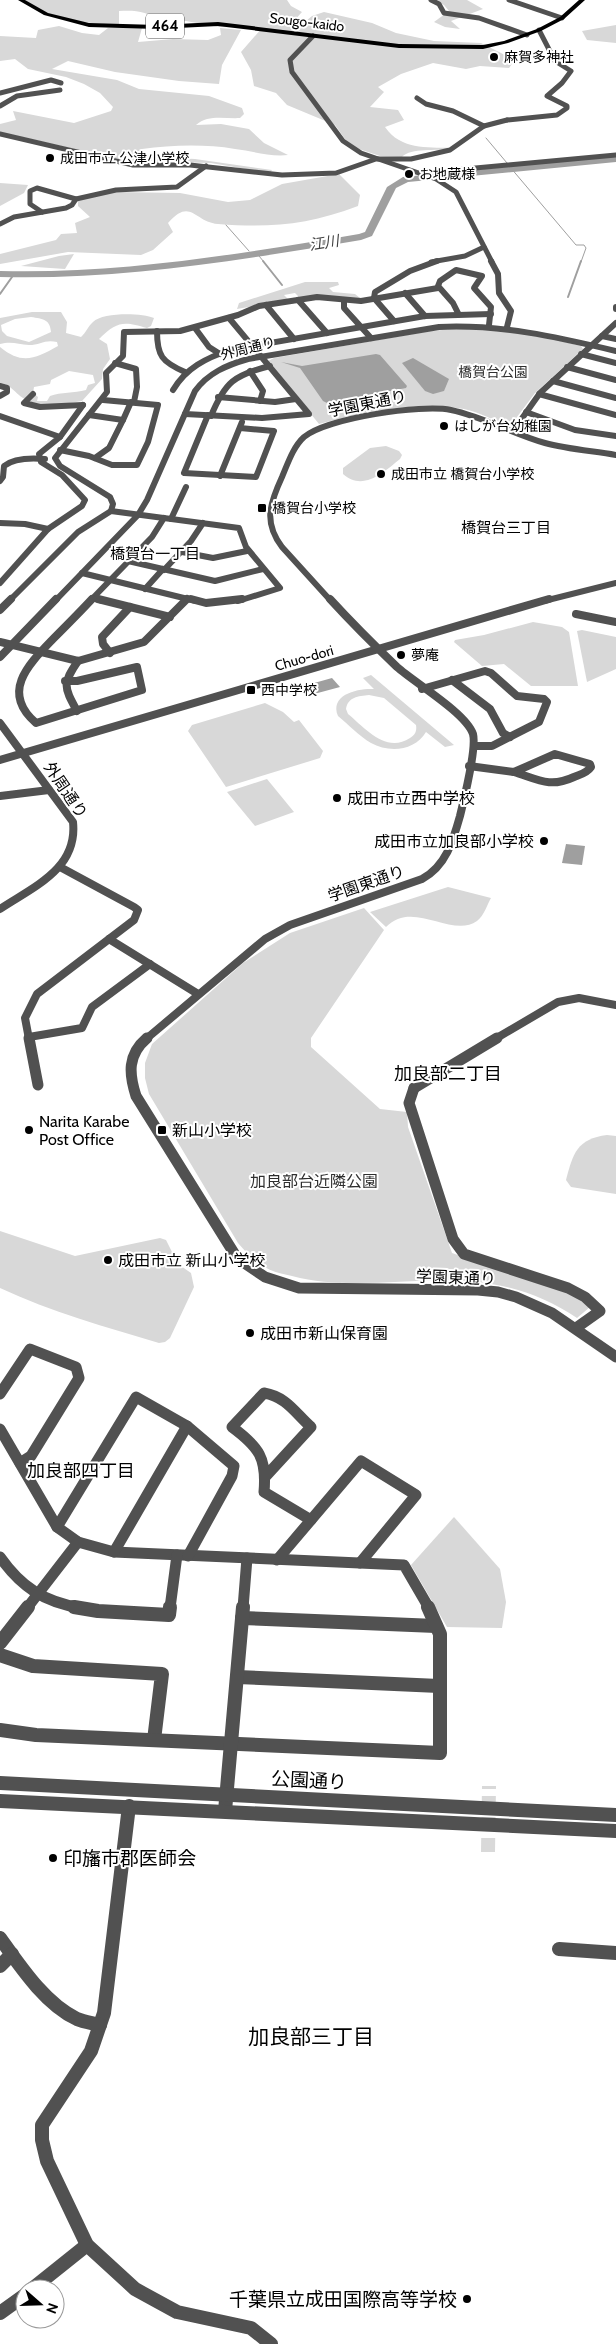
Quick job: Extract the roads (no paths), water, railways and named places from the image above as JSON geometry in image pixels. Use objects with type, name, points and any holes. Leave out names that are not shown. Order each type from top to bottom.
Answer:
[{"type":"highway","name":"Sougo-kaido","points":[[21,0],[46,14],[89,26],[157,27],[218,24],[398,46],[483,47],[539,30],[562,18],[582,0]]},
{"type":"street","points":[[431,0],[439,4],[444,13],[479,18],[527,35]]},
{"type":"street","points":[[509,0],[562,18]]},
{"type":"street","points":[[0,134],[133,165],[206,166],[262,174],[320,174],[348,170],[376,159],[405,159],[450,150],[484,126],[507,120],[556,115],[567,108],[567,106],[547,96],[562,83],[571,71],[555,61],[539,30]]},
{"type":"street","points":[[313,36],[290,60],[292,72],[343,141],[361,153],[436,179],[450,187],[458,195],[499,276],[499,293],[511,311],[507,327]]},
{"type":"street","points":[[0,93],[51,80],[61,84]]},
{"type":"street","points":[[20,82],[39,95]]},
{"type":"street","points":[[0,106],[17,96],[39,95],[60,90]]},
{"type":"street","points":[[417,98],[426,104],[453,111],[484,126]]},
{"type":"street","points":[[424,174],[616,155]]},
{"type":"street","points":[[42,212],[30,204],[30,191],[36,188],[76,199],[116,190],[177,187],[206,166]]},
{"type":"street","points":[[0,224],[14,217],[66,208],[72,205],[76,199]]},
{"type":"street","points":[[394,321],[374,299],[373,295],[375,292],[420,266],[439,260],[467,256],[484,247]]},
{"type":"street","points":[[438,288],[440,281],[452,270],[482,276],[474,288],[489,304],[492,314],[489,325]]},
{"type":"street","points":[[55,458],[103,400],[108,388],[106,372],[124,354],[124,332],[180,331],[230,318],[266,305],[321,296],[344,300],[374,299],[438,288]]},
{"type":"street","points":[[438,288],[453,303],[458,314]]},
{"type":"street","points":[[405,293],[426,316]]},
{"type":"street","points":[[298,300],[327,333]]},
{"type":"street","points":[[344,300],[342,306],[371,338]]},
{"type":"street","points":[[266,305],[294,338]]},
{"type":"street","points":[[173,390],[184,372],[199,363],[220,354],[252,346],[426,316],[492,314]]},
{"type":"street","points":[[185,414],[276,419],[309,414],[230,318]]},
{"type":"street","points":[[513,431],[539,394],[616,323]]},
{"type":"street","name":"外周通り","points":[[0,657],[138,515],[147,500],[199,385],[211,374],[229,365],[262,357],[439,327],[489,325],[507,327],[616,351]]},
{"type":"street","points":[[195,328],[209,347],[220,354]]},
{"type":"street","points":[[157,331],[157,347],[161,359],[184,372]]},
{"type":"street","points":[[602,336],[616,339]]},
{"type":"street","points":[[581,354],[616,363]]},
{"type":"street","points":[[95,458],[109,448],[132,402],[137,387],[136,368],[115,364]]},
{"type":"street","points":[[240,428],[274,431],[256,477],[184,473],[218,398],[230,380],[250,371],[270,366]]},
{"type":"street","points":[[567,367],[616,380]]},
{"type":"street","points":[[250,371],[263,391],[260,401]]},
{"type":"street","points":[[553,381],[616,398]]},
{"type":"street","points":[[0,386],[7,388],[7,392],[0,396]]},
{"type":"street","points":[[0,583],[48,529],[82,506],[85,500],[62,475],[44,466],[39,458],[39,454],[60,437],[84,405],[40,407],[24,403],[33,394]]},
{"type":"street","points":[[539,394],[616,415]]},
{"type":"street","points":[[218,398],[275,402],[296,399]]},
{"type":"street","points":[[602,411],[616,398]]},
{"type":"street","points":[[60,450],[95,458],[112,465],[137,465],[148,442],[159,406],[103,400]]},
{"type":"street","name":"学園東通り","points":[[616,456],[566,448],[513,431],[464,412],[416,409],[324,426],[303,438],[295,448],[272,501],[270,528],[282,547],[406,677],[466,721],[474,736],[474,746],[452,844],[448,854],[434,871],[408,885],[277,931],[198,994],[144,1041],[130,1065],[131,1080],[136,1096],[237,1258],[265,1277],[299,1288],[490,1291],[535,1304],[559,1315],[616,1357]]},
{"type":"street","points":[[526,412],[553,424],[575,430],[616,436]]},
{"type":"street","points":[[89,415],[123,420]]},
{"type":"street","points":[[1,417],[60,437]]},
{"type":"street","points":[[220,476],[243,418]]},
{"type":"street","points":[[55,458],[60,466],[107,494],[113,504],[111,511]]},
{"type":"street","points":[[0,481],[6,464],[18,460],[55,458]]},
{"type":"street","points":[[65,681],[77,682],[138,668],[142,688],[140,692],[36,724],[21,704],[18,691],[20,677],[39,652],[156,532],[186,487]]},
{"type":"street","points":[[0,610],[78,532],[111,511],[239,528],[241,540],[247,552],[279,585],[278,590],[229,602],[206,603],[82,573]]},
{"type":"street","points":[[0,523],[25,524],[48,529]]},
{"type":"street","points":[[145,589],[182,552],[203,523]]},
{"type":"street","points":[[182,552],[213,558],[247,552]]},
{"type":"street","points":[[128,561],[215,581],[263,569]]},
{"type":"street","name":"Chuo-dori","points":[[0,760],[20,751],[570,587],[616,577]]},
{"type":"street","name":"Chuo-dori","points":[[376,646],[616,582]]},
{"type":"street","points":[[92,598],[170,617]]},
{"type":"street","points":[[0,642],[78,661],[144,642],[187,599]]},
{"type":"street","points":[[110,653],[103,644],[102,638],[130,607]]},
{"type":"street","points":[[576,614],[616,622]]},
{"type":"street","points":[[77,711],[66,693],[65,681],[78,661]]},
{"type":"street","points":[[422,689],[485,671],[491,673],[516,696],[546,700],[539,722],[489,747],[474,746]]},
{"type":"street","points":[[452,680],[490,709],[503,733],[510,738]]},
{"type":"street","name":"外周通り","points":[[0,723],[73,822],[76,832],[73,848],[60,866],[0,909]]},
{"type":"street","name":"Chuo-dori","points":[[0,754],[20,751]]},
{"type":"street","points":[[469,766],[514,772],[547,784],[556,784],[588,771],[591,767],[590,764],[555,754],[514,772]]},
{"type":"street","points":[[0,796],[50,790]]},
{"type":"street","points":[[38,1085],[25,1018],[41,989],[137,917],[138,910],[60,866]]},
{"type":"street","points":[[109,939],[198,994]]},
{"type":"street","points":[[29,1036],[82,1028],[92,1007],[150,964]]},
{"type":"street","points":[[576,1328],[600,1311],[585,1297],[568,1288],[475,1258],[458,1249],[409,1103],[414,1088],[558,1002],[579,998],[616,1005]]},
{"type":"street","points":[[0,1394],[30,1348],[76,1367],[80,1378],[31,1456],[20,1463]]},
{"type":"street","points":[[266,1476],[311,1427],[301,1419],[283,1397],[264,1392],[232,1427],[250,1440],[266,1464],[264,1492],[311,1520]]},
{"type":"street","points":[[0,1557],[8,1573],[49,1600],[81,1608],[169,1615],[182,1556],[232,1476],[234,1466],[187,1426],[136,1397],[57,1527]]},
{"type":"street","points":[[114,1552],[187,1426]]},
{"type":"street","points":[[0,1429],[57,1527],[78,1542],[114,1552],[404,1565],[424,1595],[440,1634],[440,1753],[36,1734],[0,1730]]},
{"type":"street","points":[[277,1560],[361,1461],[416,1495],[360,1563]]},
{"type":"street","points":[[0,1643],[78,1542]]},
{"type":"street","points":[[225,1811],[247,1558]]},
{"type":"street","points":[[242,1618],[436,1626]]},
{"type":"street","points":[[0,1655],[33,1666],[162,1674],[154,1740]]},
{"type":"street","points":[[237,1677],[439,1686]]},
{"type":"street","name":"公園通り","points":[[0,1783],[616,1815]]},
{"type":"street","name":"公園通り","points":[[0,1801],[616,1831]]},
{"type":"street","points":[[129,1806],[104,2013],[91,2051],[42,2125],[42,2140],[47,2162],[87,2245],[135,2289],[177,2312],[251,2328],[271,2344]]},
{"type":"street","points":[[0,1938],[59,2007],[77,2020],[100,2025]]},
{"type":"street","points":[[559,1948],[616,1953]]},
{"type":"street","points":[[0,1966],[12,1954]]},
{"type":"street","points":[[44,2279],[87,2245]]},
{"type":"street","points":[[0,2313],[15,2302]]},
{"type":"waterway","points":[[486,138],[507,163]]},
{"type":"waterway","name":"江川","points":[[0,274],[91,274],[136,270],[226,259],[361,237],[369,234],[392,187],[406,179],[616,159]]},
{"type":"waterway","points":[[510,167],[576,245],[584,245],[586,248],[581,262]]},
{"type":"waterway","points":[[226,225],[249,251]]},
{"type":"waterway","points":[[259,256],[264,262]]},
{"type":"waterway","points":[[263,261],[282,285]]},
{"type":"waterway","points":[[568,297],[581,261]]},
{"type":"waterway","points":[[0,294],[12,277]]},
{"type":"tunnel","points":[[488,1852],[489,1786]]},
{"type":"place","name":"麻賀多神社","points":[[494,57]]},
{"type":"place","name":"成田市立 公津小学校","points":[[50,158]]},
{"type":"place","name":"お地蔵様","points":[[409,174]]},
{"type":"place","name":"はしが台幼稚園","points":[[444,426]]},
{"type":"place","name":"成田市立 橋賀台小学校","points":[[381,474]]},
{"type":"place","name":"橋賀台小学校","points":[[262,508]]},
{"type":"place","name":"夢庵","points":[[401,655]]},
{"type":"place","name":"西中学校","points":[[251,690]]},
{"type":"place","name":"成田市立西中学校","points":[[337,798]]},
{"type":"place","name":"成田市立加良部小学校","points":[[544,841]]},
{"type":"place","name":"Narita Karabe Post Office","points":[[29,1130]]},
{"type":"place","name":"新山小学校","points":[[162,1130]]},
{"type":"place","name":"成田市立 新山小学校","points":[[108,1260]]},
{"type":"place","name":"成田市新山保育園","points":[[250,1333]]},
{"type":"place","name":"印旛市郡医師会","points":[[53,1858]]},
{"type":"place","name":"千葉県立成田国際高等学校","points":[[467,2299]]},
{"type":"district","name":"橋賀台三丁目","points":[[506,528]]},
{"type":"district","name":"橋賀台一丁目","points":[[155,554]]},
{"type":"district","name":"加良部二丁目","points":[[448,1074]]},
{"type":"district","name":"加良部四丁目","points":[[81,1471]]},
{"type":"district","name":"加良部三丁目","points":[[311,2037]]},
{"type":"park label","name":"橋賀台公園","points":[[493,372]]},
{"type":"park label","name":"加良部台近隣公園","points":[[314,1181]]}]
